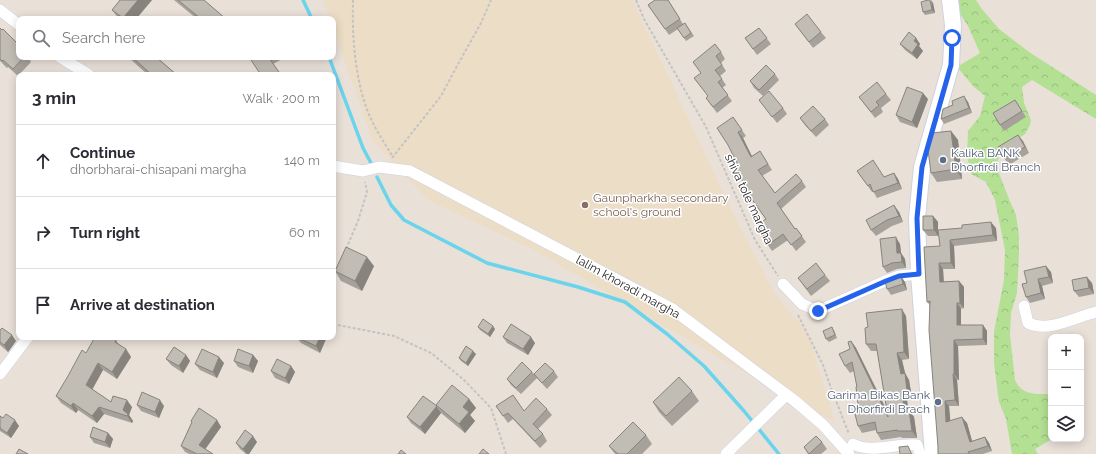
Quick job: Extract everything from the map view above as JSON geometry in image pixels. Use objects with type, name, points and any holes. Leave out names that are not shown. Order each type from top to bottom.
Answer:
[{"type":"street","points":[[933,454],[919,274],[917,218],[922,167],[951,65],[953,25],[950,0]]},
{"type":"street","points":[[0,10],[16,23]]},
{"type":"street","points":[[65,60],[84,72]]},
{"type":"street","name":"lalim khoradi margha","points":[[336,166],[363,170],[379,167],[410,171],[671,308],[786,395],[824,425],[851,449]]},
{"type":"street","points":[[783,284],[802,304],[818,311],[899,276],[919,274]]},
{"type":"street","points":[[1024,306],[1028,323],[1034,326],[1047,327],[1096,312]]},
{"type":"street","points":[[0,374],[26,340]]},
{"type":"street","points":[[726,454],[786,395]]},
{"type":"street","points":[[851,449],[867,449],[907,444],[917,445],[920,454]]},
{"type":"path","points":[[353,0],[353,24],[359,83],[371,118],[393,157]]},
{"type":"path","points":[[379,167],[393,157],[441,96],[456,66],[481,23],[491,0]]},
{"type":"path","name":"shiva tole margha","points":[[636,0],[644,19],[706,127],[755,240],[783,284]]},
{"type":"path","points":[[346,250],[358,221],[367,192],[363,170]]},
{"type":"path","points":[[797,312],[823,365],[851,449]]},
{"type":"path","points":[[336,325],[394,336],[431,353],[463,378],[491,408],[506,454]]},
{"type":"shaded area","name":"Gaunpharkha secondary school's ground","points":[[323,0],[632,0],[732,211],[774,293],[808,334],[835,422],[742,371],[532,249],[428,200],[373,141],[336,37],[336,16],[329,16]]},
{"type":"green space","points":[[952,0],[976,0],[999,29],[1029,52],[1096,95],[1096,119],[1032,80],[1022,87],[1024,103],[1031,120],[1030,125],[1025,134],[999,152],[997,168],[1016,215],[1019,236],[1017,293],[1011,313],[1010,335],[1015,380],[1021,389],[1030,393],[1048,394],[1048,441],[1035,449],[1038,454],[1012,454],[1006,419],[999,402],[994,363],[994,332],[1004,280],[1005,250],[995,200],[986,182],[971,174],[967,156],[968,131],[980,116],[985,96],[974,87],[957,67],[980,53],[968,26]]},
{"type":"building","points":[[120,0],[138,0],[125,16],[120,16],[112,10]]},
{"type":"building","points":[[178,0],[204,0],[223,16],[197,16]]},
{"type":"building","points":[[655,0],[668,0],[680,19],[665,29],[648,5]]},
{"type":"building","points":[[930,0],[932,10],[923,12],[921,2]]},
{"type":"building","points":[[807,14],[821,32],[809,42],[795,24]]},
{"type":"building","points":[[685,23],[691,33],[684,38],[677,28]]},
{"type":"building","points":[[0,28],[2,30],[3,29],[16,42],[16,60],[21,60],[13,69],[0,59]]},
{"type":"building","points":[[759,28],[767,38],[753,49],[745,38]]},
{"type":"building","points":[[909,32],[916,38],[914,41],[918,44],[912,53],[900,44]]},
{"type":"building","points":[[715,44],[721,52],[716,56],[722,65],[715,70],[722,79],[718,82],[728,95],[713,107],[706,98],[708,96],[694,78],[701,73],[693,62]]},
{"type":"building","points":[[135,60],[160,60],[174,72],[149,72]]},
{"type":"building","points":[[251,60],[270,60],[279,72],[259,72]]},
{"type":"building","points":[[766,65],[775,74],[759,90],[750,81]]},
{"type":"building","points":[[877,82],[886,94],[876,102],[879,105],[871,112],[859,97]]},
{"type":"building","points":[[907,87],[923,93],[912,122],[896,115]]},
{"type":"building","points":[[769,91],[783,108],[772,117],[759,100]]},
{"type":"building","points":[[964,96],[969,108],[941,119],[943,109],[953,105],[952,101]]},
{"type":"building","points":[[1015,100],[1022,111],[1000,125],[993,113]]},
{"type":"building","points":[[813,106],[825,119],[811,131],[800,118]]},
{"type":"building","points":[[733,117],[742,130],[738,132],[751,157],[760,151],[768,164],[758,170],[775,193],[796,174],[802,181],[777,203],[795,229],[796,228],[802,236],[791,245],[783,234],[768,245],[762,236],[765,235],[758,224],[766,219],[743,187],[745,185],[734,167],[738,165],[717,128]]},
{"type":"building","points":[[951,131],[956,169],[931,173],[928,150],[932,133]]},
{"type":"building","points":[[1018,135],[1025,147],[1004,158],[998,147]]},
{"type":"building","points":[[873,160],[884,177],[894,173],[898,183],[873,192],[870,184],[868,186],[857,171]]},
{"type":"building","points":[[894,205],[899,216],[887,220],[871,230],[866,220]]},
{"type":"building","points":[[923,216],[933,216],[934,230],[923,230]]},
{"type":"building","points":[[991,222],[993,235],[950,240],[951,263],[939,263],[940,282],[959,281],[960,303],[957,303],[957,325],[983,325],[983,339],[954,340],[953,374],[955,400],[945,401],[946,422],[962,417],[970,442],[985,437],[988,446],[968,452],[969,454],[938,454],[929,330],[930,301],[927,302],[924,247],[940,246],[938,230],[962,228],[962,225]]},
{"type":"building","points":[[896,237],[897,253],[901,253],[902,262],[892,263],[883,267],[880,239]]},
{"type":"building","points":[[346,247],[367,257],[355,281],[336,272]]},
{"type":"building","points":[[816,263],[825,275],[807,289],[798,278]]},
{"type":"building","points":[[1046,266],[1049,277],[1038,279],[1041,293],[1026,297],[1022,284],[1027,283],[1024,271]]},
{"type":"building","points":[[901,276],[903,284],[887,289],[885,281]]},
{"type":"building","points":[[1087,277],[1089,288],[1074,291],[1072,280]]},
{"type":"building","points":[[902,309],[904,352],[897,353],[901,374],[905,373],[907,391],[902,391],[904,410],[909,410],[912,431],[897,430],[877,433],[875,422],[858,426],[855,414],[859,413],[857,387],[852,362],[845,366],[839,354],[850,349],[848,342],[851,341],[888,417],[876,344],[866,344],[865,328],[868,327],[866,313]]},
{"type":"building","points":[[483,319],[493,326],[488,334],[478,327]]},
{"type":"building","points":[[511,324],[531,337],[523,349],[503,337]]},
{"type":"building","points":[[832,327],[835,335],[826,339],[823,331]]},
{"type":"building","points":[[2,328],[12,335],[4,345],[0,342],[0,330]]},
{"type":"building","points":[[93,340],[116,340],[115,342],[126,349],[112,372],[98,363],[86,385],[111,402],[113,396],[127,400],[123,410],[128,414],[127,416],[99,407],[92,416],[73,403],[71,406],[56,396],[82,350],[86,353]]},
{"type":"building","points":[[303,340],[319,340],[316,346]]},
{"type":"building","points":[[466,346],[473,351],[466,363],[459,358]]},
{"type":"building","points":[[174,347],[186,355],[179,366],[166,359]]},
{"type":"building","points":[[202,349],[219,357],[213,372],[195,364]]},
{"type":"building","points":[[238,349],[253,355],[249,366],[234,361]]},
{"type":"building","points":[[277,359],[291,366],[285,378],[271,371]]},
{"type":"building","points":[[522,362],[532,372],[516,388],[507,379]]},
{"type":"building","points":[[545,363],[554,371],[542,383],[534,374]]},
{"type":"building","points":[[679,377],[692,391],[666,416],[653,402]]},
{"type":"building","points":[[452,385],[469,399],[463,407],[469,412],[459,424],[436,405]]},
{"type":"building","points":[[142,392],[160,400],[155,412],[137,405]]},
{"type":"building","points":[[513,395],[524,411],[536,398],[547,409],[533,424],[543,434],[535,441],[508,413],[503,416],[496,406]]},
{"type":"building","points":[[423,396],[437,406],[420,427],[407,417]]},
{"type":"building","points":[[199,408],[217,420],[199,445],[213,454],[197,454],[181,446],[192,422],[191,421]]},
{"type":"building","points":[[6,414],[15,420],[7,433],[0,428],[0,416],[3,418]]},
{"type":"building","points":[[633,422],[646,435],[627,454],[618,454],[609,446]]},
{"type":"building","points":[[93,427],[108,433],[105,442],[90,437]]},
{"type":"building","points":[[245,430],[253,436],[243,449],[236,443]]},
{"type":"building","points":[[816,436],[822,442],[809,454],[804,447]]},
{"type":"building","points":[[908,446],[912,454],[900,454],[899,447]]},
{"type":"building","points":[[19,449],[28,454],[16,454]]},
{"type":"building","points":[[483,449],[489,454],[479,454]]},
{"type":"building","points":[[401,450],[406,454],[398,454]]},
{"type":"waterway","points":[[303,0],[311,16]]},
{"type":"waterway","points":[[330,60],[335,72]]},
{"type":"waterway","points":[[336,76],[363,148],[372,165]]},
{"type":"waterway","points":[[377,177],[391,205],[404,220],[487,263],[578,287],[625,302],[667,334],[704,366],[744,411],[779,454]]},
{"type":"place","name":"Kalika BANK Dhorfirdi Branch","points":[[943,160]]},
{"type":"place","name":"Gaunpharkha secondary school's ground","points":[[585,205]]},
{"type":"place","name":"Garima Bikas Bank Dhorfirdi Brach","points":[[938,402]]},
{"type":"route","points":[[818,311],[899,276],[919,274],[917,218],[922,167],[951,65],[952,38]]}]
